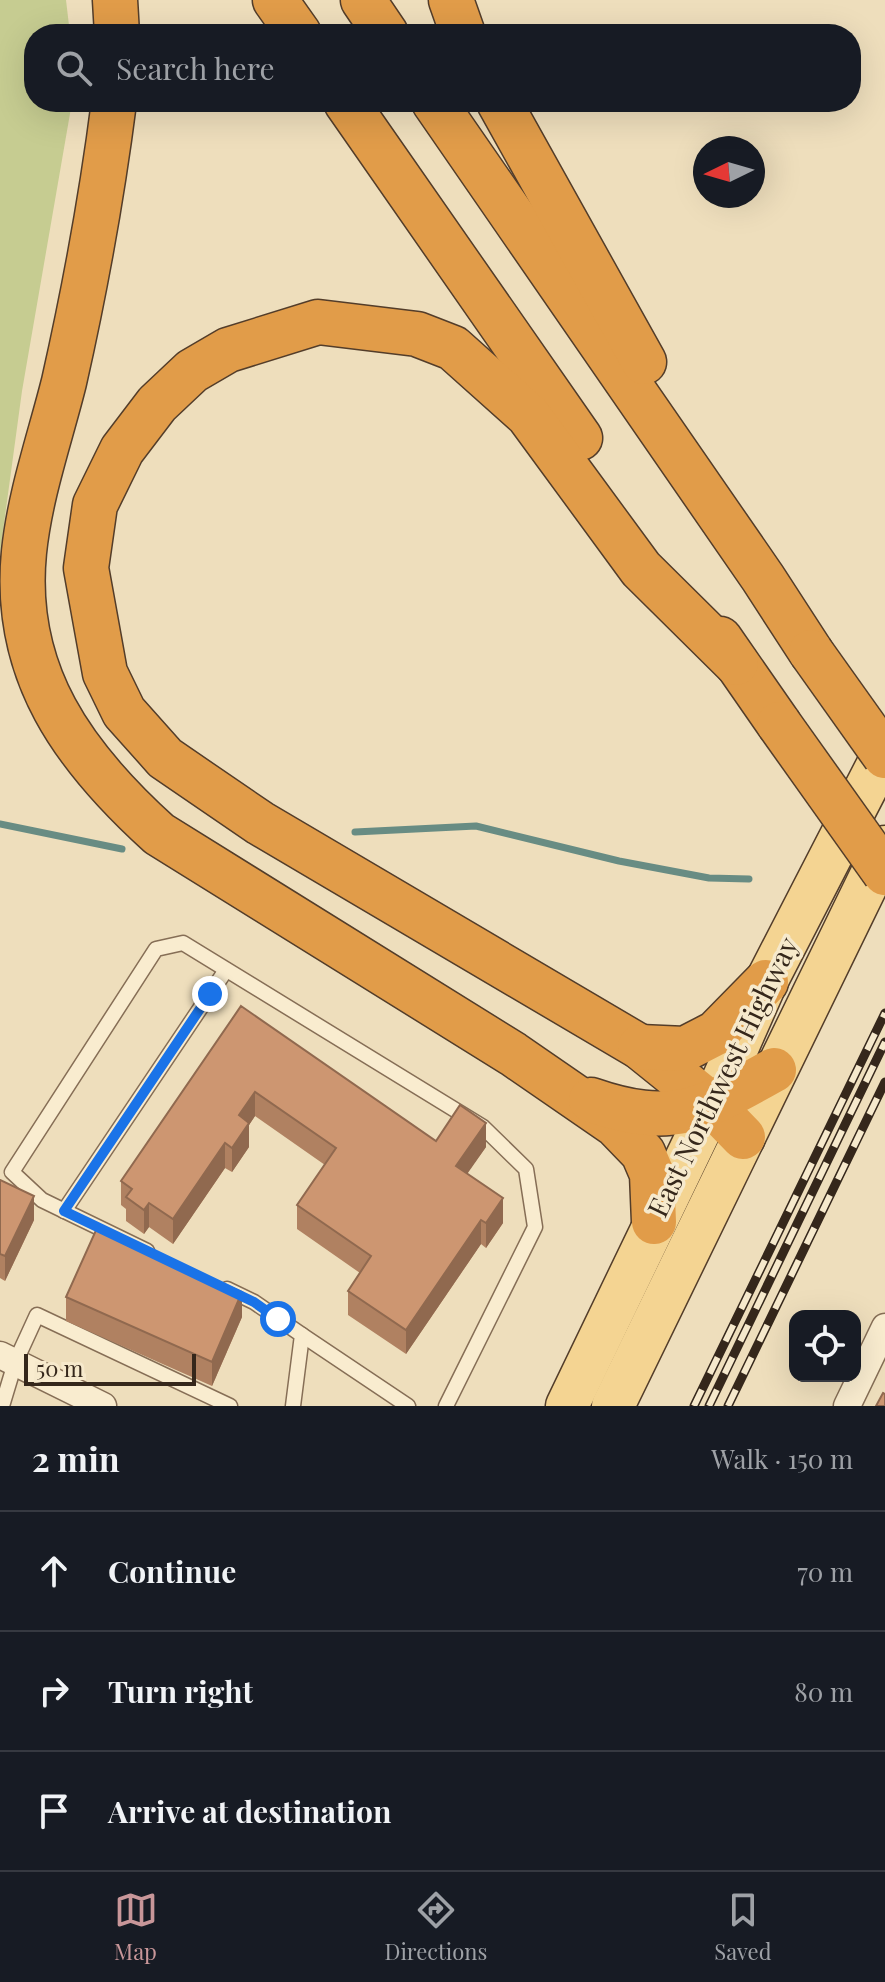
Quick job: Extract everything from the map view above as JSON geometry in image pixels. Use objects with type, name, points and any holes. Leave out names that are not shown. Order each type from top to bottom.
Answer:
[{"type":"highway","points":[[115,0],[116,24]]},
{"type":"highway","points":[[275,0],[292,24]]},
{"type":"highway","points":[[363,0],[379,24]]},
{"type":"highway","points":[[451,0],[459,24]]},
{"type":"highway","points":[[112,112],[86,285],[32,502],[24,552],[22,601],[31,654],[52,710],[113,792],[159,834],[577,1096],[616,1125],[643,1153],[652,1174],[654,1222]]},
{"type":"highway","points":[[353,112],[885,873]]},
{"type":"highway","points":[[441,112],[811,652],[885,753]]},
{"type":"highway","points":[[505,112],[763,578]]},
{"type":"highway","points":[[736,663],[641,569],[528,415],[453,348],[417,334],[318,322],[228,350],[192,371],[157,404],[122,450],[95,505],[86,568],[94,626],[105,673],[124,712],[146,739],[194,780],[260,823],[640,1047],[712,1105],[743,1137]]},
{"type":"highway","points":[[640,1047],[685,1049],[716,1033],[766,982]]},
{"type":"highway","points":[[577,1096],[649,1116],[712,1105],[774,1070]]},
{"type":"main road","name":"East Northwest Highway","points":[[567,1406],[712,1105],[766,982],[885,753]]},
{"type":"main road","name":"East Northwest Highway","points":[[613,1406],[885,847]]},
{"type":"street","points":[[847,1406],[885,1327]]},
{"type":"street","points":[[8,1359],[103,1406]]},
{"type":"lane","points":[[159,1256],[42,1200],[12,1172],[156,949],[183,943],[483,1127],[526,1169],[535,1227],[446,1406]]},
{"type":"lane","points":[[64,1211],[226,970]]},
{"type":"lane","points":[[214,1282],[254,1302],[408,1406]]},
{"type":"lane","points":[[2,1406],[8,1359],[37,1315],[230,1406]]},
{"type":"lane","points":[[293,1406],[302,1335]]},
{"type":"green space","points":[[0,0],[66,0],[69,24],[24,24],[24,112],[70,112],[22,391],[0,553]]},
{"type":"building","points":[[241,1006],[436,1141],[460,1105],[486,1123],[456,1166],[503,1198],[486,1223],[481,1220],[406,1330],[348,1291],[371,1256],[297,1205],[336,1148],[255,1092],[239,1115],[249,1123],[232,1148],[225,1143],[173,1219],[149,1203],[144,1210],[126,1197],[132,1189],[121,1181]]},
{"type":"building","points":[[0,1180],[34,1196],[5,1256],[0,1254]]},
{"type":"building","points":[[97,1228],[242,1292],[212,1362],[66,1297]]},
{"type":"building","points":[[883,1393],[885,1406],[876,1406]]},
{"type":"waterway","points":[[0,824],[122,849]]},
{"type":"waterway","points":[[355,832],[476,826],[619,861],[709,878],[749,879]]},
{"type":"railway","points":[[694,1406],[885,1013]]},
{"type":"railway","points":[[709,1406],[885,1042]]},
{"type":"railway","points":[[728,1406],[885,1082]]},
{"type":"route","points":[[210,994],[64,1211],[254,1302],[278,1319]]}]
